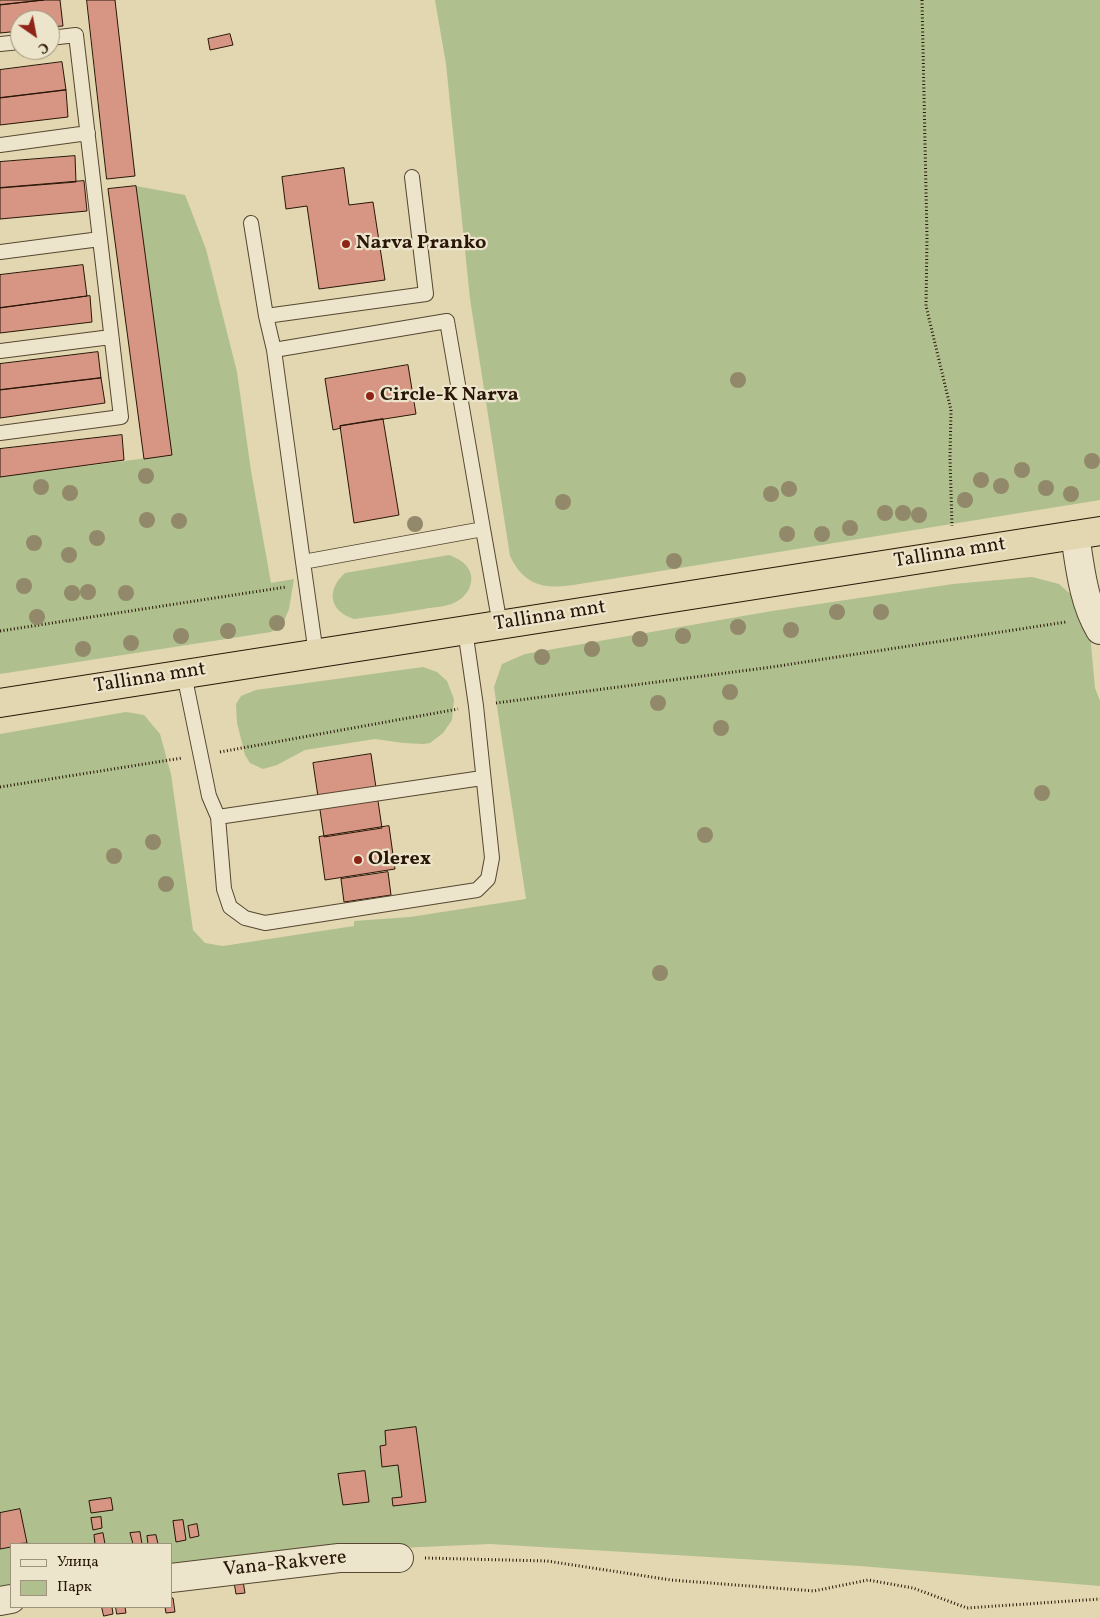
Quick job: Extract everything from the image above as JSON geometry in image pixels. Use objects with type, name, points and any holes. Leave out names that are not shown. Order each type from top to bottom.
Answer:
[{"type":"highway","name":"Tallinna mnt","points":[[0,703],[1088,533]]},
{"type":"street","points":[[1088,533],[1081,576],[1096,624]]},
{"type":"street","name":"Vana-Rakvere","points":[[172,1578],[339,1558],[399,1558]]},
{"type":"lane","points":[[0,433],[121,417],[76,35],[60,37]]},
{"type":"lane","points":[[0,144],[88,134]]},
{"type":"lane","points":[[266,316],[426,294],[412,177]]},
{"type":"lane","points":[[251,223],[266,316],[274,350],[316,654]]},
{"type":"lane","points":[[0,252],[100,239]]},
{"type":"lane","points":[[274,350],[447,321],[500,625]]},
{"type":"lane","points":[[0,351],[112,338]]},
{"type":"lane","points":[[303,562],[483,529]]},
{"type":"lane","points":[[184,674],[209,796],[218,817],[224,889],[230,907],[245,918],[266,923],[477,890],[488,879],[492,858],[482,778],[476,706],[465,630]]},
{"type":"lane","points":[[218,817],[482,778]]},
{"type":"path","points":[[922,0],[927,238],[926,306],[951,410],[950,457],[953,554]]},
{"type":"path","points":[[0,631],[306,584]]},
{"type":"path","points":[[0,787],[200,755],[476,706],[1096,624]]},
{"type":"path","points":[[399,1558],[547,1561],[670,1580],[814,1591],[868,1580],[913,1588],[967,1608],[1100,1600]]},
{"type":"green space","points":[[435,0],[1100,0],[1100,500],[577,585],[551,586],[539,584],[528,579],[519,570],[510,556],[470,299],[446,64]]},
{"type":"green space","points":[[136,186],[185,195],[206,249],[237,372],[251,471],[271,583],[294,579],[289,609],[282,626],[271,632],[0,674],[0,477],[171,455]]},
{"type":"green space","points":[[449,555],[465,564],[471,575],[471,584],[467,592],[454,603],[439,607],[354,619],[339,611],[335,605],[333,593],[335,586],[345,573]]},
{"type":"green space","points":[[1032,577],[1059,584],[1076,599],[1090,633],[1095,688],[1100,701],[1100,1586],[860,1566],[490,1544],[284,1553],[172,1568],[172,1543],[10,1543],[10,1591],[0,1593],[0,734],[126,712],[144,715],[160,734],[171,774],[193,930],[205,943],[223,946],[354,926],[354,921],[410,917],[526,899],[494,687],[502,664],[525,654],[772,611],[953,584]]},
{"type":"green space","points":[[423,667],[437,672],[447,681],[454,699],[452,720],[443,733],[430,743],[404,743],[375,739],[305,750],[277,765],[263,769],[250,763],[245,755],[237,723],[236,704],[241,696],[256,690]]},
{"type":"building","points":[[0,0],[44,0],[0,5]]},
{"type":"building","points":[[60,0],[63,26],[60,26],[60,10],[10,10],[10,32],[0,33],[0,5]]},
{"type":"building","points":[[87,0],[115,0],[135,176],[107,179]]},
{"type":"building","points":[[230,34],[233,45],[210,50],[208,39]]},
{"type":"building","points":[[62,62],[66,90],[0,98],[0,70]]},
{"type":"building","points":[[66,90],[68,117],[0,125],[0,98]]},
{"type":"building","points":[[75,156],[76,182],[0,188],[0,162]]},
{"type":"building","name":"Narva Pranko","points":[[344,168],[349,205],[373,202],[385,280],[319,289],[307,206],[286,209],[282,177]]},
{"type":"building","points":[[84,181],[87,211],[0,219],[0,188]]},
{"type":"building","points":[[136,186],[172,455],[144,459],[108,189]]},
{"type":"building","points":[[83,265],[87,296],[0,308],[0,275]]},
{"type":"building","points":[[90,296],[92,322],[0,333],[0,308]]},
{"type":"building","points":[[98,352],[101,378],[0,390],[0,364]]},
{"type":"building","name":"Circle-K Narva","points":[[408,365],[416,414],[340,426],[341,428],[333,430],[325,379]]},
{"type":"building","points":[[101,378],[105,403],[0,418],[0,390]]},
{"type":"building","points":[[383,419],[399,515],[354,523],[340,426]]},
{"type":"building","points":[[122,435],[124,460],[0,477],[0,449]]},
{"type":"building","points":[[371,754],[382,828],[324,837],[313,763]]},
{"type":"building","name":"Olerex","points":[[389,826],[395,869],[325,880],[319,837]]},
{"type":"building","points":[[388,872],[391,895],[344,902],[341,879]]},
{"type":"building","points":[[416,1427],[426,1502],[393,1506],[392,1498],[402,1497],[398,1465],[382,1467],[380,1446],[386,1445],[385,1431]]},
{"type":"building","points":[[365,1471],[369,1502],[343,1505],[338,1474]]},
{"type":"building","points":[[111,1498],[113,1510],[91,1513],[89,1501]]},
{"type":"building","points":[[20,1509],[27,1543],[10,1543],[10,1547],[0,1549],[0,1513]]},
{"type":"building","points":[[101,1517],[102,1528],[93,1530],[91,1518]]},
{"type":"building","points":[[183,1520],[186,1540],[176,1542],[173,1521]]},
{"type":"building","points":[[197,1524],[199,1536],[190,1538],[188,1526]]},
{"type":"building","points":[[140,1532],[142,1543],[133,1543],[130,1533]]},
{"type":"building","points":[[103,1533],[105,1543],[95,1543],[94,1535]]},
{"type":"building","points":[[156,1535],[158,1543],[148,1543],[147,1536]]},
{"type":"building","points":[[243,1581],[245,1593],[236,1594],[234,1582]]},
{"type":"building","points":[[173,1598],[175,1612],[166,1613],[165,1608],[172,1608]]},
{"type":"building","points":[[102,1608],[112,1608],[113,1614],[104,1616]]},
{"type":"building","points":[[116,1608],[125,1608],[126,1613],[117,1614]]},
{"type":"place","name":"Narva Pranko","points":[[346,244]]},
{"type":"place","name":"Circle-K Narva","points":[[370,396]]},
{"type":"place","name":"Olerex","points":[[358,860]]}]
